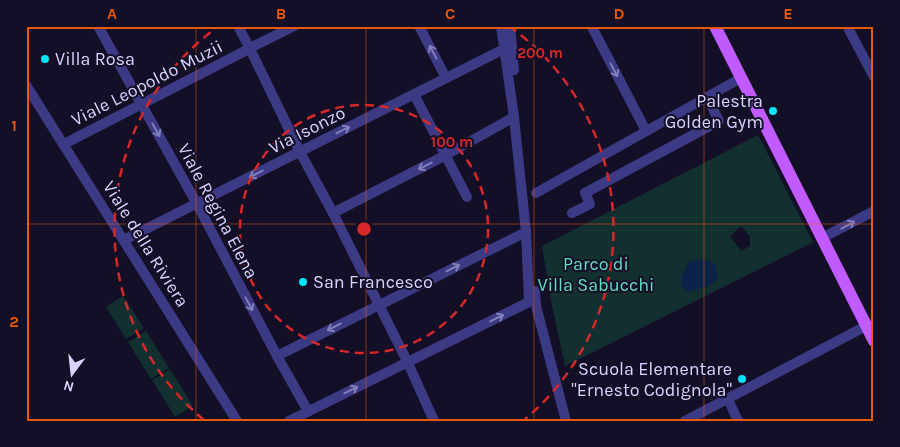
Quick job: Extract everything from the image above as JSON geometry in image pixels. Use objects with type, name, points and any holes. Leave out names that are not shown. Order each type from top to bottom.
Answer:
[{"type":"main road","points":[[715,26],[874,341]]},
{"type":"street","name":"Viale Regina Elena","points":[[98,26],[197,204],[308,411]]},
{"type":"street","points":[[238,26],[408,363],[434,421]]},
{"type":"street","name":"Viale Leopoldo Muzii","points":[[64,144],[294,26]]},
{"type":"street","points":[[419,26],[446,78]]},
{"type":"street","points":[[290,421],[529,301],[526,232],[514,117],[501,26]]},
{"type":"street","points":[[510,26],[536,306],[566,421]]},
{"type":"street","points":[[847,26],[874,77]]},
{"type":"street","points":[[592,27],[646,131]]},
{"type":"street","name":"Via Isonzo","points":[[124,240],[504,49]]},
{"type":"street","points":[[536,193],[741,78]]},
{"type":"street","name":"Viale della Riviera","points":[[26,85],[237,421]]},
{"type":"street","points":[[414,94],[467,197]]},
{"type":"street","points":[[572,213],[590,204],[584,193],[719,121],[707,97]]},
{"type":"street","points":[[333,213],[446,155],[514,117]]},
{"type":"street","points":[[822,238],[874,211]]},
{"type":"street","points":[[277,356],[526,232]]},
{"type":"street","points":[[685,421],[866,326]]},
{"type":"street","points":[[728,399],[738,421]]},
{"type":"green space","name":"Parco di Villa Sabucchi","points":[[758,135],[813,242],[565,366],[551,301],[542,246]],"holes":[[[741,226],[750,237],[750,246],[741,251],[730,236]]]},
{"type":"green space","points":[[123,296],[144,328],[126,339],[106,307]]},
{"type":"green space","points":[[146,331],[169,368],[151,379],[128,342]]},
{"type":"green space","points":[[170,369],[193,406],[175,417],[152,380]]},
{"type":"water","points":[[703,259],[715,264],[717,280],[708,286],[688,292],[681,286],[685,270],[690,261]]},
{"type":"place","name":"Villa Rosa","points":[[45,59]]},
{"type":"place","name":"Palestra Golden Gym","points":[[773,111]]},
{"type":"place","name":"San Francesco","points":[[303,282]]},
{"type":"place","name":"Scuola Elementare \"Ernesto Codignola\"","points":[[742,379]]}]
